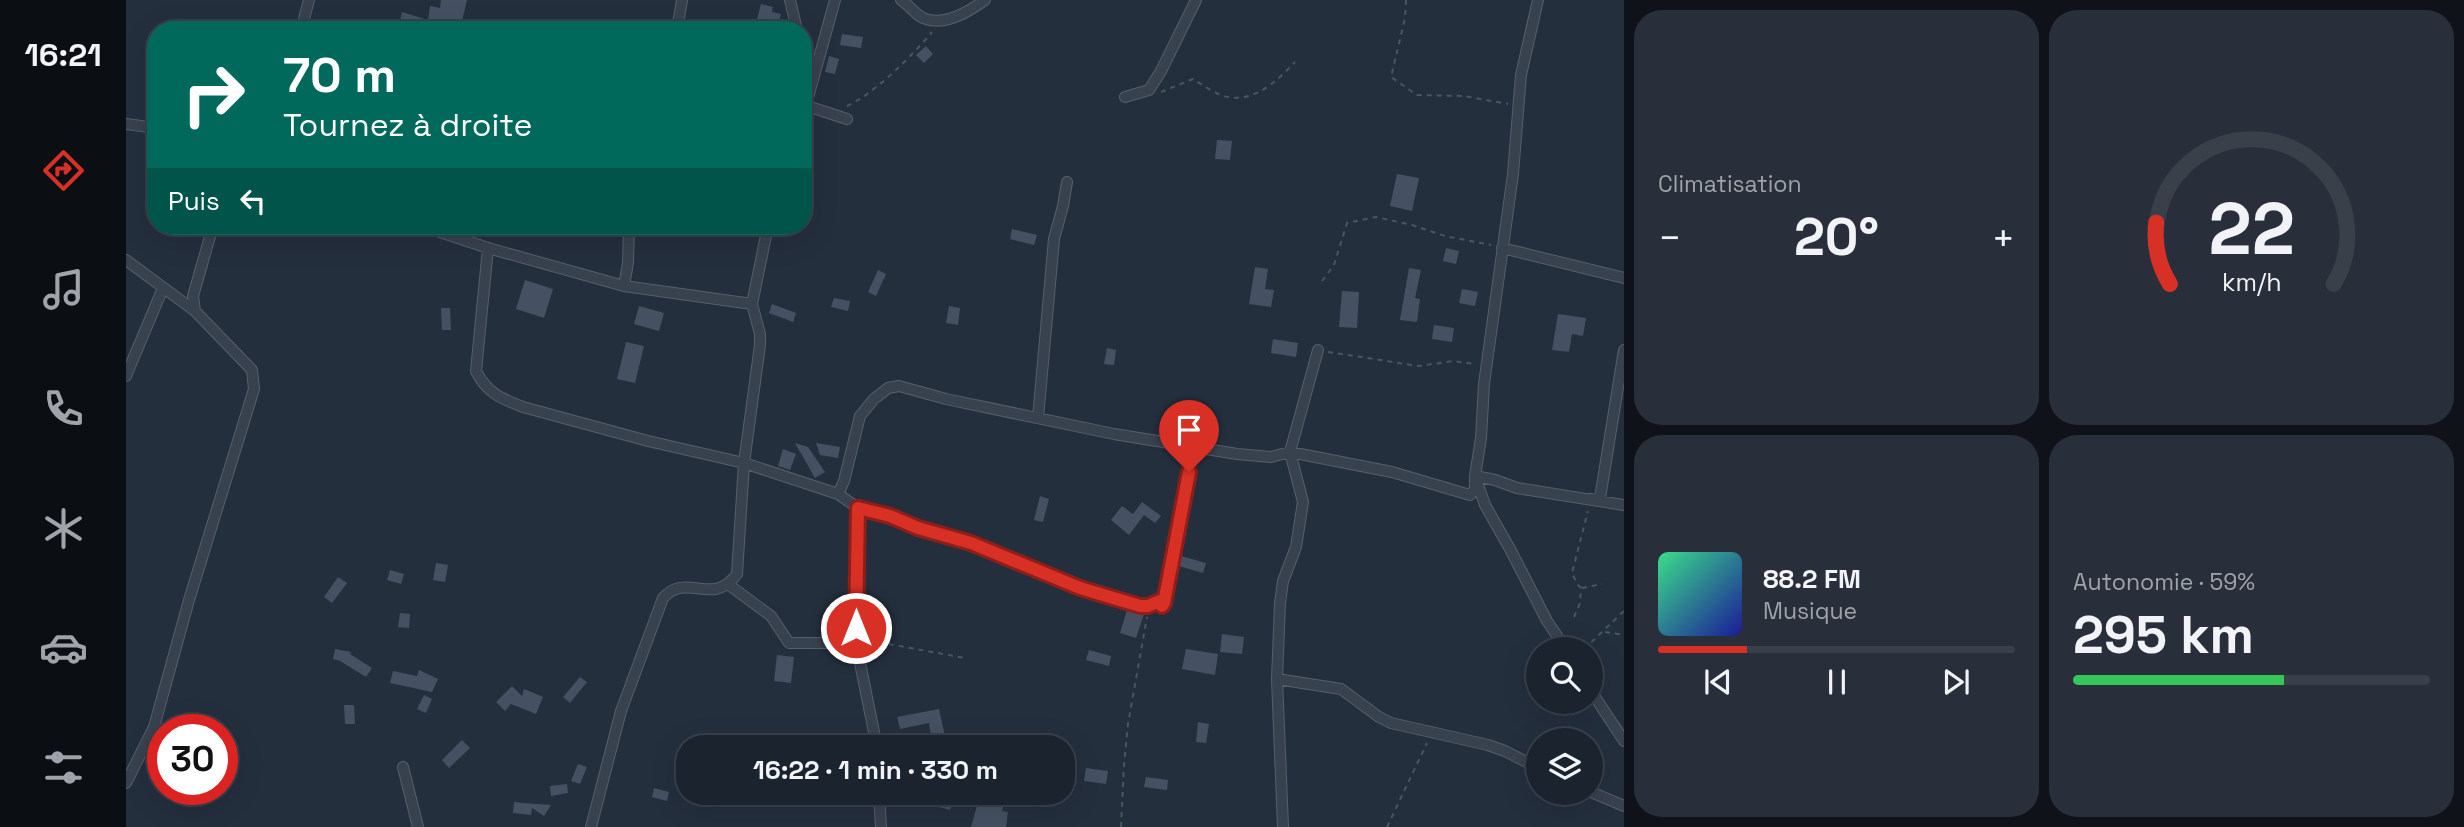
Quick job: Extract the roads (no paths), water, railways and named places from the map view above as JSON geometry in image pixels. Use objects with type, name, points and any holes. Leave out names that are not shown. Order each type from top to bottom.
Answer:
[{"type":"street","points":[[303,21],[309,0]]},
{"type":"street","points":[[678,21],[682,0]]},
{"type":"street","points":[[790,0],[795,21]]},
{"type":"street","points":[[812,85],[835,0]]},
{"type":"street","points":[[901,0],[923,18],[933,19],[954,19],[985,0]]},
{"type":"street","points":[[1125,97],[1149,90],[1196,0]]},
{"type":"street","points":[[838,494],[844,481],[860,416],[874,399],[888,388],[899,386],[1114,434],[1271,457],[1290,452],[1392,472],[1470,495],[1475,489],[1487,365],[1513,174],[1521,75],[1538,0]]},
{"type":"street","points":[[812,112],[830,113],[847,119]]},
{"type":"street","points":[[126,124],[147,127]]},
{"type":"street","points":[[1038,418],[1054,239],[1067,182]]},
{"type":"street","points":[[195,311],[193,296],[210,235]]},
{"type":"street","points":[[449,235],[624,286],[752,304]]},
{"type":"street","points":[[624,286],[629,235]]},
{"type":"street","points":[[591,827],[621,711],[663,598],[674,588],[718,590],[729,585],[737,574],[744,463],[760,345],[760,334],[752,304],[766,235]]},
{"type":"street","points":[[488,248],[476,371],[484,386],[506,400],[648,441],[744,463],[838,494],[858,508],[971,543],[1080,588],[1148,606],[1160,601],[1162,606],[1194,446]]},
{"type":"street","points":[[1502,248],[1624,278]]},
{"type":"street","points":[[126,260],[195,311],[252,370],[254,389],[189,600],[154,727],[126,783]]},
{"type":"street","points":[[126,376],[163,288]]},
{"type":"street","points":[[1283,827],[1277,679],[1281,589],[1296,547],[1302,515],[1301,494],[1290,452],[1318,351]]},
{"type":"street","points":[[1590,500],[1600,498],[1624,351]]},
{"type":"street","points":[[1475,476],[1517,488],[1624,505]]},
{"type":"street","points":[[1475,476],[1485,505],[1558,637]]},
{"type":"street","points":[[858,508],[856,643],[875,735]]},
{"type":"street","points":[[729,585],[771,616],[789,643],[856,643]]},
{"type":"street","points":[[1277,679],[1341,689],[1379,717],[1402,726],[1488,745],[1526,762]]},
{"type":"street","points":[[1603,709],[1624,741]]},
{"type":"street","points":[[403,768],[418,827]]},
{"type":"street","points":[[1603,797],[1624,806]]},
{"type":"street","points":[[880,805],[881,827]]}]
